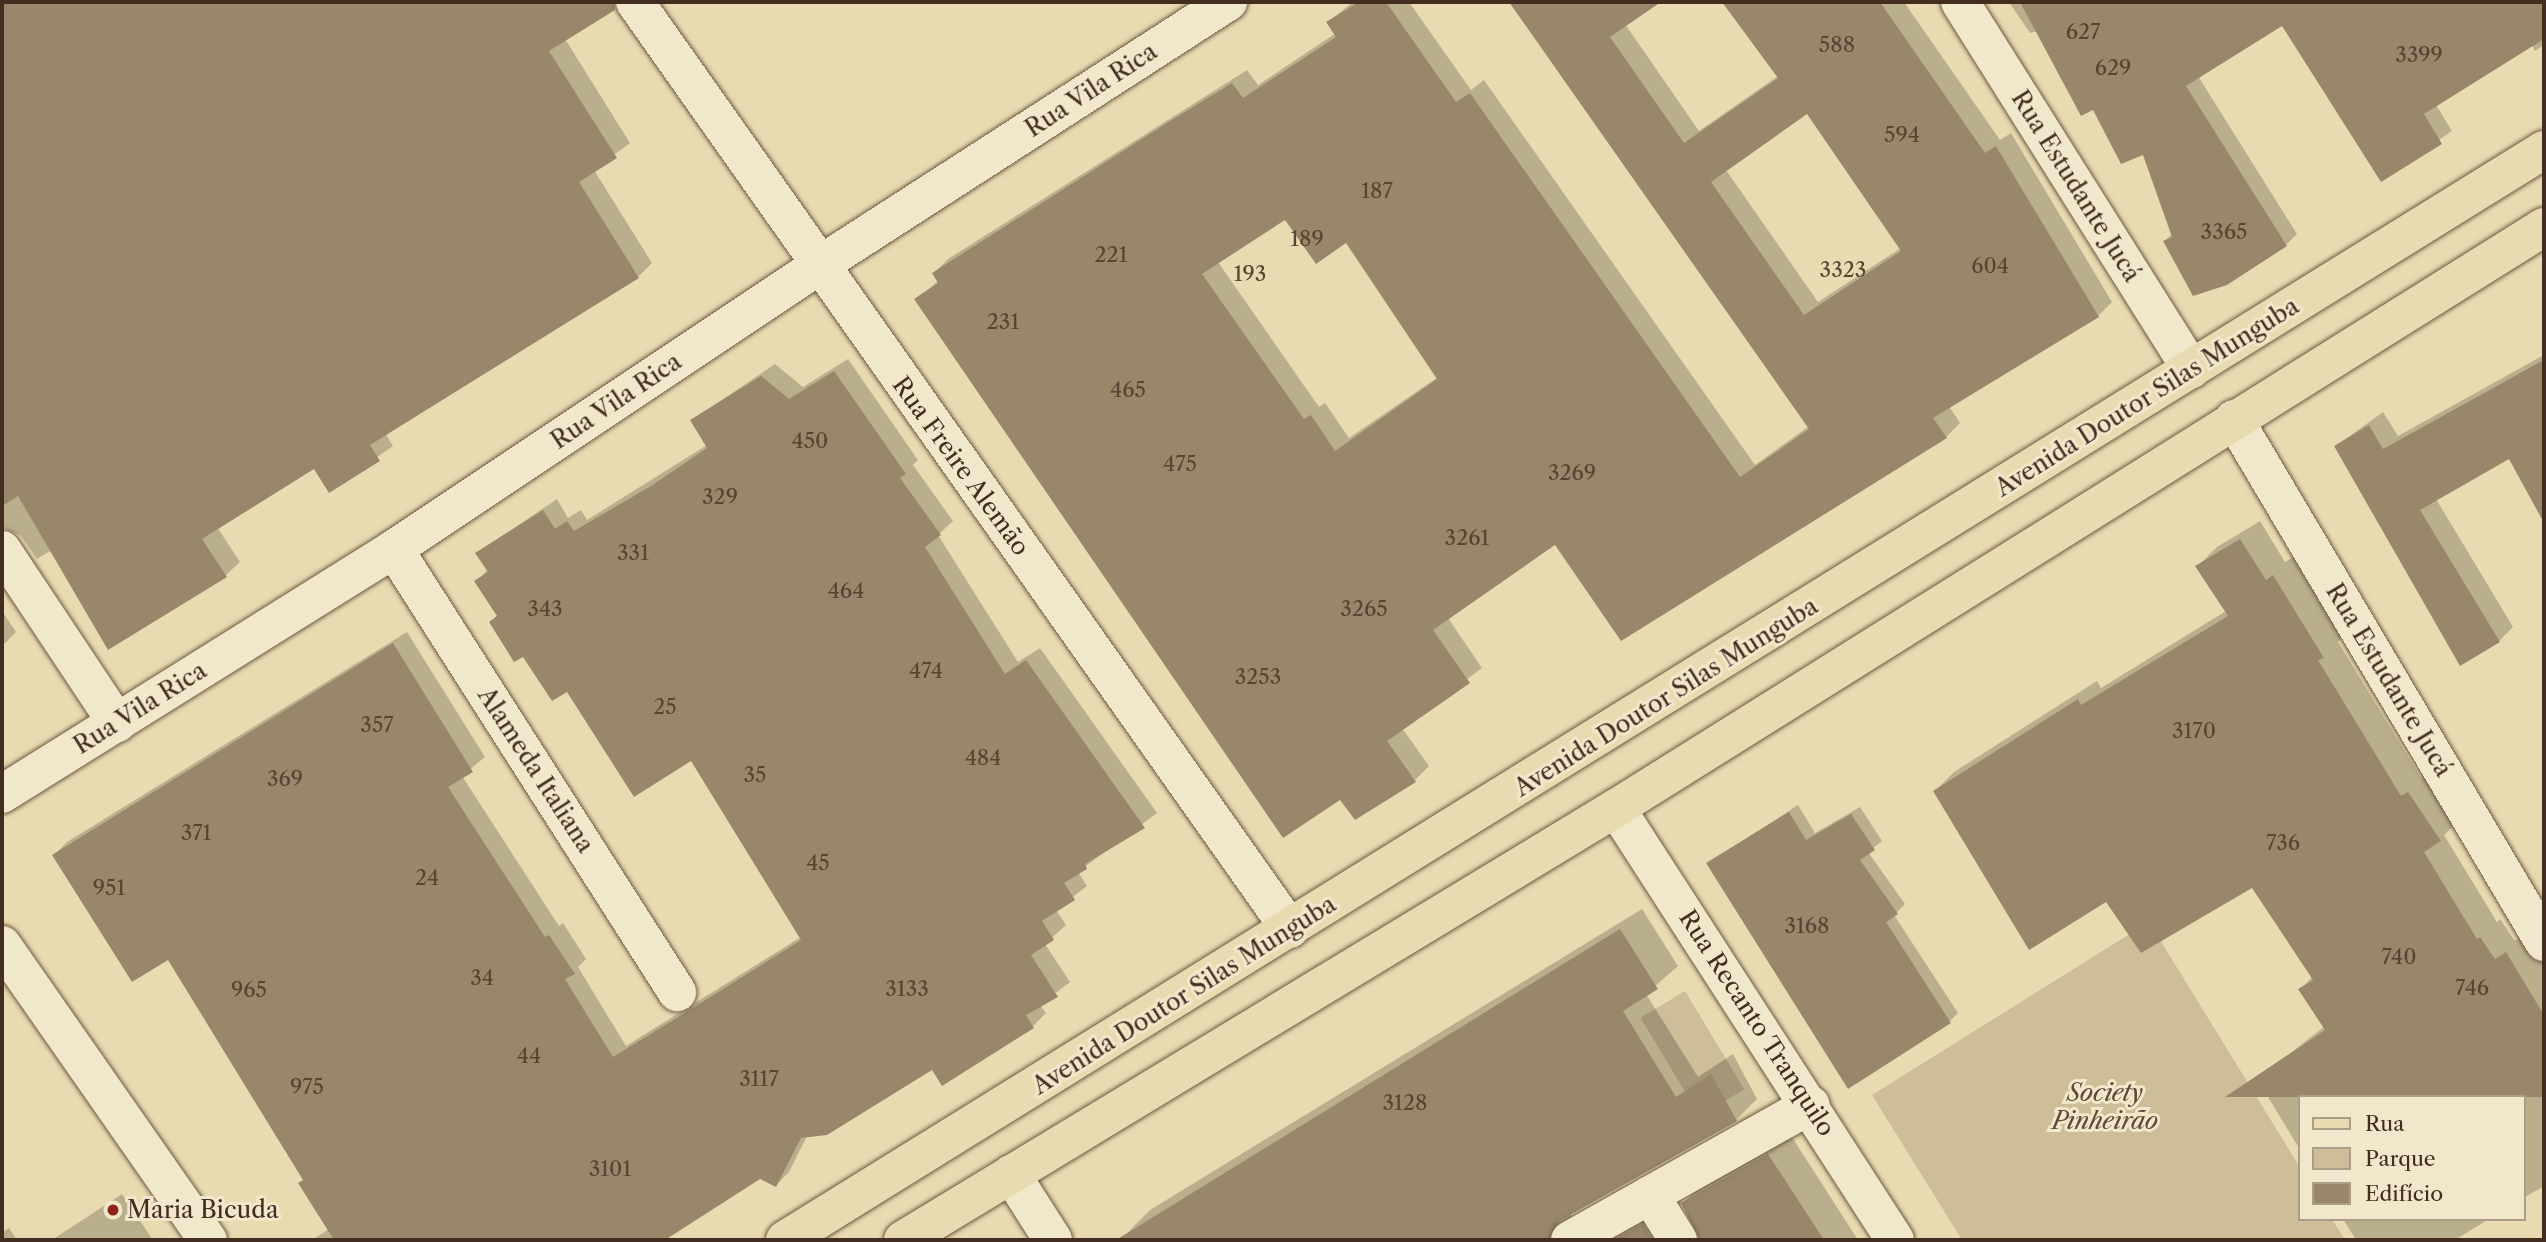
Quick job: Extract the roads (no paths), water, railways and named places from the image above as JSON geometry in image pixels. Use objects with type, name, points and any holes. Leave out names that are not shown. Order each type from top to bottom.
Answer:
[{"type":"main road","name":"Avenida Doutor Silas Munguba","points":[[785,1240],[2544,150]]},
{"type":"main road","points":[[903,1240],[1616,808],[2544,227]]},
{"type":"street","name":"Rua Freire Alemão","points":[[635,2],[818,266],[1290,929]]},
{"type":"street","name":"Rua Vila Rica","points":[[2,794],[394,549],[818,266],[1227,2]]},
{"type":"street","name":"Rua Estudante Jucá","points":[[1960,2],[2192,369]]},
{"type":"street","name":"Rua Estudante Jucá","points":[[2234,419],[2544,942]]},
{"type":"street","name":"Alameda Italiana","points":[[394,549],[677,992]]},
{"type":"street","points":[[2,550],[117,723]]},
{"type":"street","name":"Rua Recanto Tranquilo","points":[[1616,808],[1811,1105],[1895,1240]]},
{"type":"street","points":[[2,945],[208,1240]]},
{"type":"street","points":[[1570,1240],[1811,1105]]},
{"type":"street","points":[[1011,1174],[1053,1240]]},
{"type":"street","points":[[1650,1195],[1678,1240]]},
{"type":"place","name":"Maria Bicuda","points":[[113,1210]]},
{"type":"park label","name":"Society Pinheirão","points":[[2105,1107]]}]
